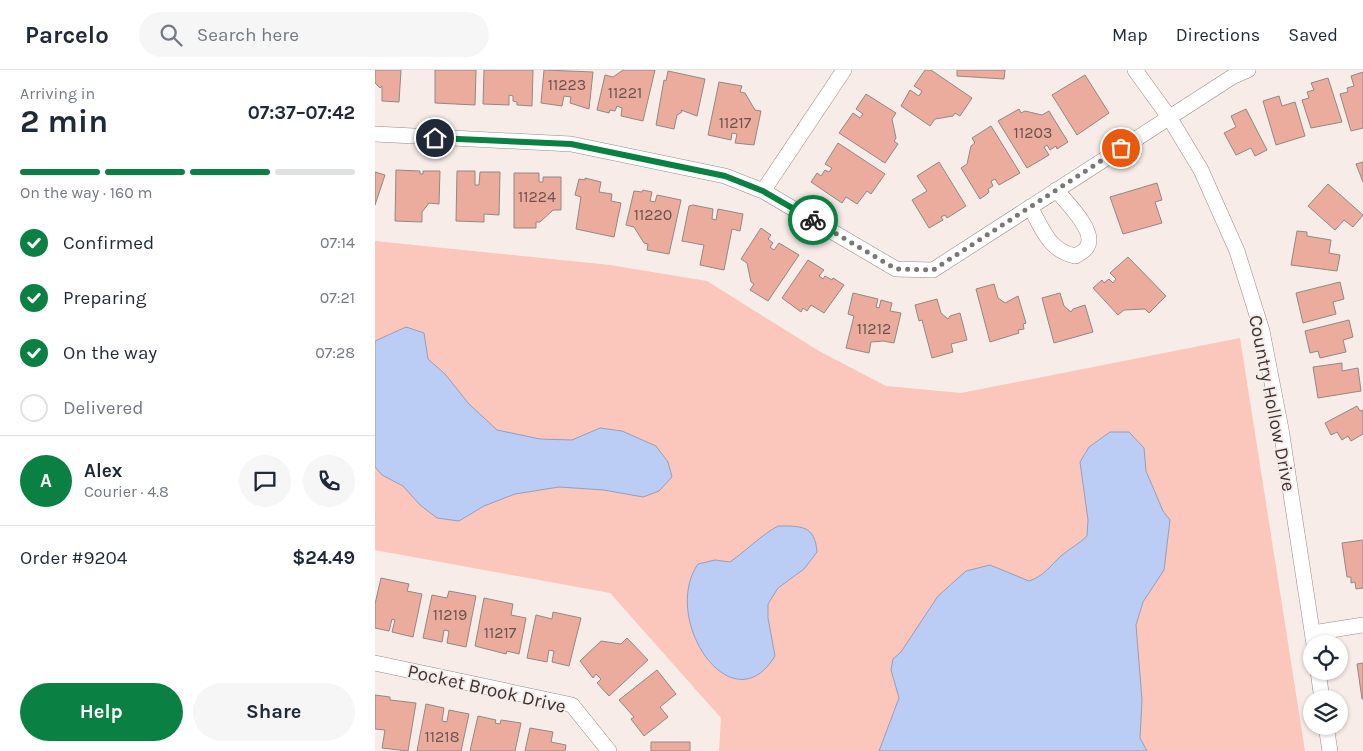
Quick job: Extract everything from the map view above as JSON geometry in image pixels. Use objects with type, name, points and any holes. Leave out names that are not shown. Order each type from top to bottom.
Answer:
[{"type":"street","points":[[763,191],[844,70]]},
{"type":"street","name":"Country Hollow Drive","points":[[1135,70],[1169,117],[1201,170],[1237,250],[1262,331],[1281,429],[1313,635]]},
{"type":"street","points":[[375,134],[571,144],[725,176],[763,191],[896,269],[933,270],[1169,117],[1232,77],[1248,70]]},
{"type":"street","points":[[1030,207],[1053,246],[1060,253],[1075,256],[1087,248],[1090,238],[1084,224],[1056,190]]},
{"type":"street","points":[[1325,635],[1363,625]]},
{"type":"street","name":"Pocket Brook Drive","points":[[375,663],[572,705],[609,751]]},
{"type":"street","points":[[1327,735],[1330,751]]},
{"type":"shaded area","points":[[375,241],[610,265],[707,281],[819,351],[886,386],[961,393],[1240,338],[1305,751],[719,751],[721,718],[610,593],[375,550]]},
{"type":"water","points":[[406,327],[424,333],[428,359],[445,374],[469,404],[497,430],[540,439],[572,440],[600,428],[622,431],[656,446],[668,462],[672,477],[659,491],[643,497],[604,490],[559,487],[515,494],[484,506],[459,521],[437,518],[420,505],[403,486],[382,475],[375,467],[375,341]]},
{"type":"water","points":[[1110,432],[1129,432],[1144,448],[1146,471],[1163,511],[1170,520],[1164,570],[1143,602],[1136,625],[1142,700],[1140,738],[1147,751],[879,751],[899,698],[891,670],[893,659],[901,652],[938,596],[966,571],[990,565],[1029,581],[1043,574],[1061,556],[1081,542],[1087,536],[1088,520],[1080,462],[1089,447]]},
{"type":"water","points":[[778,526],[800,527],[810,532],[816,543],[817,552],[804,569],[778,588],[768,604],[768,618],[775,656],[758,675],[739,679],[722,673],[706,657],[694,636],[688,612],[689,587],[698,564],[715,560],[730,562]]},
{"type":"building","points":[[375,70],[401,70],[399,102],[382,101],[382,86],[380,88],[375,83]]},
{"type":"building","points":[[435,70],[476,70],[475,105],[435,103]]},
{"type":"building","points":[[484,70],[533,70],[532,106],[517,105],[517,102],[513,101],[513,96],[509,95],[509,105],[483,104]]},
{"type":"building","points":[[544,70],[593,72],[589,109],[570,103],[571,97],[564,96],[562,106],[541,103]]},
{"type":"building","points":[[623,70],[655,70],[643,121],[621,116],[622,108],[617,106],[615,111],[610,110],[609,113],[597,110],[605,75],[613,77]]},
{"type":"building","points":[[925,70],[931,70],[972,98],[960,116],[955,113],[953,116],[935,119],[930,126],[901,106],[910,90],[919,96],[922,91],[914,86]]},
{"type":"building","points":[[957,70],[1005,70],[1004,79],[957,76]]},
{"type":"building","points":[[668,71],[705,79],[697,116],[681,110],[682,112],[677,115],[674,129],[656,125],[664,80],[666,81]]},
{"type":"building","points":[[1363,72],[1363,128],[1351,131],[1340,94],[1348,92],[1347,88],[1354,86],[1351,76]]},
{"type":"building","points":[[1085,75],[1109,113],[1077,135],[1052,95]]},
{"type":"building","points":[[1328,78],[1342,122],[1311,128],[1302,100],[1309,98],[1307,92],[1314,90],[1311,83]]},
{"type":"building","points":[[719,82],[742,86],[740,92],[745,93],[755,110],[761,111],[754,145],[735,143],[737,134],[732,133],[731,140],[708,135]]},
{"type":"building","points":[[866,94],[896,113],[892,119],[896,138],[894,141],[898,144],[885,163],[839,133],[853,113],[860,118],[863,114],[856,109]]},
{"type":"building","points":[[1279,96],[1282,106],[1295,102],[1305,136],[1276,145],[1263,101]]},
{"type":"building","points":[[1019,109],[1021,113],[1025,111],[1042,115],[1049,111],[1068,142],[1057,149],[1056,146],[1050,150],[1047,145],[1044,147],[1049,155],[1027,168],[998,121]]},
{"type":"building","points":[[1246,109],[1267,150],[1255,156],[1251,148],[1236,155],[1224,133],[1236,127],[1231,116]]},
{"type":"building","points":[[991,126],[1020,173],[999,185],[995,179],[991,181],[993,186],[980,199],[961,168],[967,164],[971,146],[975,143],[972,138]]},
{"type":"building","points":[[838,143],[885,174],[871,194],[867,191],[857,204],[846,197],[842,203],[811,182],[817,173],[821,176],[825,170],[829,172],[832,168],[825,164]]},
{"type":"building","points":[[939,162],[966,206],[947,218],[945,215],[941,217],[943,220],[929,228],[912,200],[927,191],[917,176]]},
{"type":"building","points":[[1363,162],[1363,182],[1356,164]]},
{"type":"building","points":[[396,170],[420,171],[420,174],[423,174],[423,171],[440,171],[439,204],[429,203],[422,212],[422,222],[395,221]]},
{"type":"building","points":[[457,171],[475,171],[475,185],[479,185],[480,172],[500,172],[499,215],[484,214],[484,222],[456,221]]},
{"type":"building","points":[[375,172],[385,175],[375,205]]},
{"type":"building","points":[[514,173],[539,173],[539,182],[543,182],[543,177],[561,177],[561,210],[553,210],[540,222],[536,222],[536,228],[514,228]]},
{"type":"building","points":[[585,178],[601,182],[599,192],[612,194],[611,201],[621,203],[614,237],[576,229],[581,197],[575,195],[579,179],[585,180]]},
{"type":"building","points":[[1157,183],[1162,200],[1155,202],[1162,223],[1123,234],[1110,197]]},
{"type":"building","points":[[1328,184],[1363,215],[1353,227],[1344,220],[1335,230],[1308,206]]},
{"type":"building","points":[[643,190],[652,192],[650,201],[655,202],[657,195],[681,200],[669,254],[647,250],[648,244],[644,243],[634,227],[626,225],[634,191],[642,192]]},
{"type":"building","points":[[689,206],[713,209],[712,219],[716,220],[718,209],[743,214],[740,231],[732,229],[724,270],[700,265],[704,245],[682,241]]},
{"type":"building","points":[[761,228],[771,235],[768,239],[773,243],[770,247],[774,250],[779,243],[799,255],[768,301],[750,290],[754,284],[751,282],[747,263],[741,259]]},
{"type":"building","points":[[1297,231],[1307,232],[1307,236],[1331,240],[1329,253],[1340,255],[1337,271],[1291,265]]},
{"type":"building","points":[[1128,257],[1166,296],[1149,313],[1145,309],[1124,310],[1118,315],[1093,288],[1102,280],[1104,283],[1109,279],[1113,283],[1116,279],[1110,273]]},
{"type":"building","points":[[808,260],[824,270],[819,276],[823,279],[825,276],[832,280],[833,278],[844,285],[824,313],[811,305],[807,311],[803,308],[801,312],[782,298]]},
{"type":"building","points":[[1340,282],[1344,299],[1333,302],[1336,314],[1303,323],[1296,293]]},
{"type":"building","points":[[994,284],[998,298],[1005,303],[1018,296],[1026,323],[1023,324],[1024,329],[1018,330],[1019,333],[990,342],[976,289]]},
{"type":"building","points":[[853,293],[878,299],[876,307],[879,308],[881,300],[892,303],[890,311],[901,313],[894,343],[883,341],[871,342],[869,353],[846,348],[854,316],[848,314]]},
{"type":"building","points":[[1060,293],[1064,306],[1071,312],[1073,309],[1085,305],[1093,332],[1054,343],[1042,298]]},
{"type":"building","points":[[937,299],[941,313],[948,319],[950,316],[960,313],[967,340],[951,344],[953,352],[932,358],[922,320],[919,321],[915,305]]},
{"type":"building","points":[[1349,320],[1353,337],[1343,340],[1346,352],[1320,358],[1318,351],[1310,353],[1305,331]]},
{"type":"building","points":[[1342,363],[1342,371],[1358,368],[1361,391],[1318,398],[1313,367]]},
{"type":"building","points":[[1357,406],[1360,411],[1363,410],[1363,434],[1351,441],[1348,436],[1342,440],[1337,432],[1331,435],[1325,423]]},
{"type":"building","points":[[1363,540],[1363,588],[1356,589],[1355,582],[1351,583],[1351,577],[1347,577],[1342,543]]},
{"type":"building","points":[[381,578],[409,584],[407,591],[422,594],[413,637],[392,632],[395,620],[392,619],[389,631],[375,628],[375,604]]},
{"type":"building","points":[[449,591],[476,596],[466,647],[447,643],[449,631],[444,630],[442,642],[423,638],[432,595],[447,598]]},
{"type":"building","points":[[484,598],[513,604],[511,615],[526,618],[519,654],[507,651],[506,654],[475,646]]},
{"type":"building","points":[[553,612],[581,618],[569,666],[552,662],[554,651],[549,650],[547,662],[527,658],[536,615],[552,619]]},
{"type":"building","points":[[627,638],[648,660],[609,696],[597,683],[601,679],[596,674],[593,678],[580,661],[601,641],[621,644]]},
{"type":"building","points":[[1363,663],[1363,699],[1362,699],[1357,664]]},
{"type":"building","points":[[657,670],[676,694],[660,707],[668,717],[644,736],[631,719],[634,717],[619,700]]},
{"type":"building","points":[[375,695],[390,697],[390,700],[416,703],[408,751],[382,748],[385,730],[375,729]]},
{"type":"building","points":[[426,704],[444,708],[442,721],[447,722],[449,710],[469,714],[461,751],[417,751]]},
{"type":"building","points":[[478,716],[496,720],[495,723],[500,724],[501,720],[521,723],[515,751],[470,751]]},
{"type":"building","points":[[530,728],[553,732],[551,742],[566,745],[565,751],[525,751]]},
{"type":"building","points":[[651,742],[690,742],[690,751],[651,751]]},
{"type":"way so far","points":[[813,220],[896,269],[933,270],[1121,148]]},
{"type":"route","points":[[435,138],[571,144],[725,176],[763,191],[813,220]]}]
